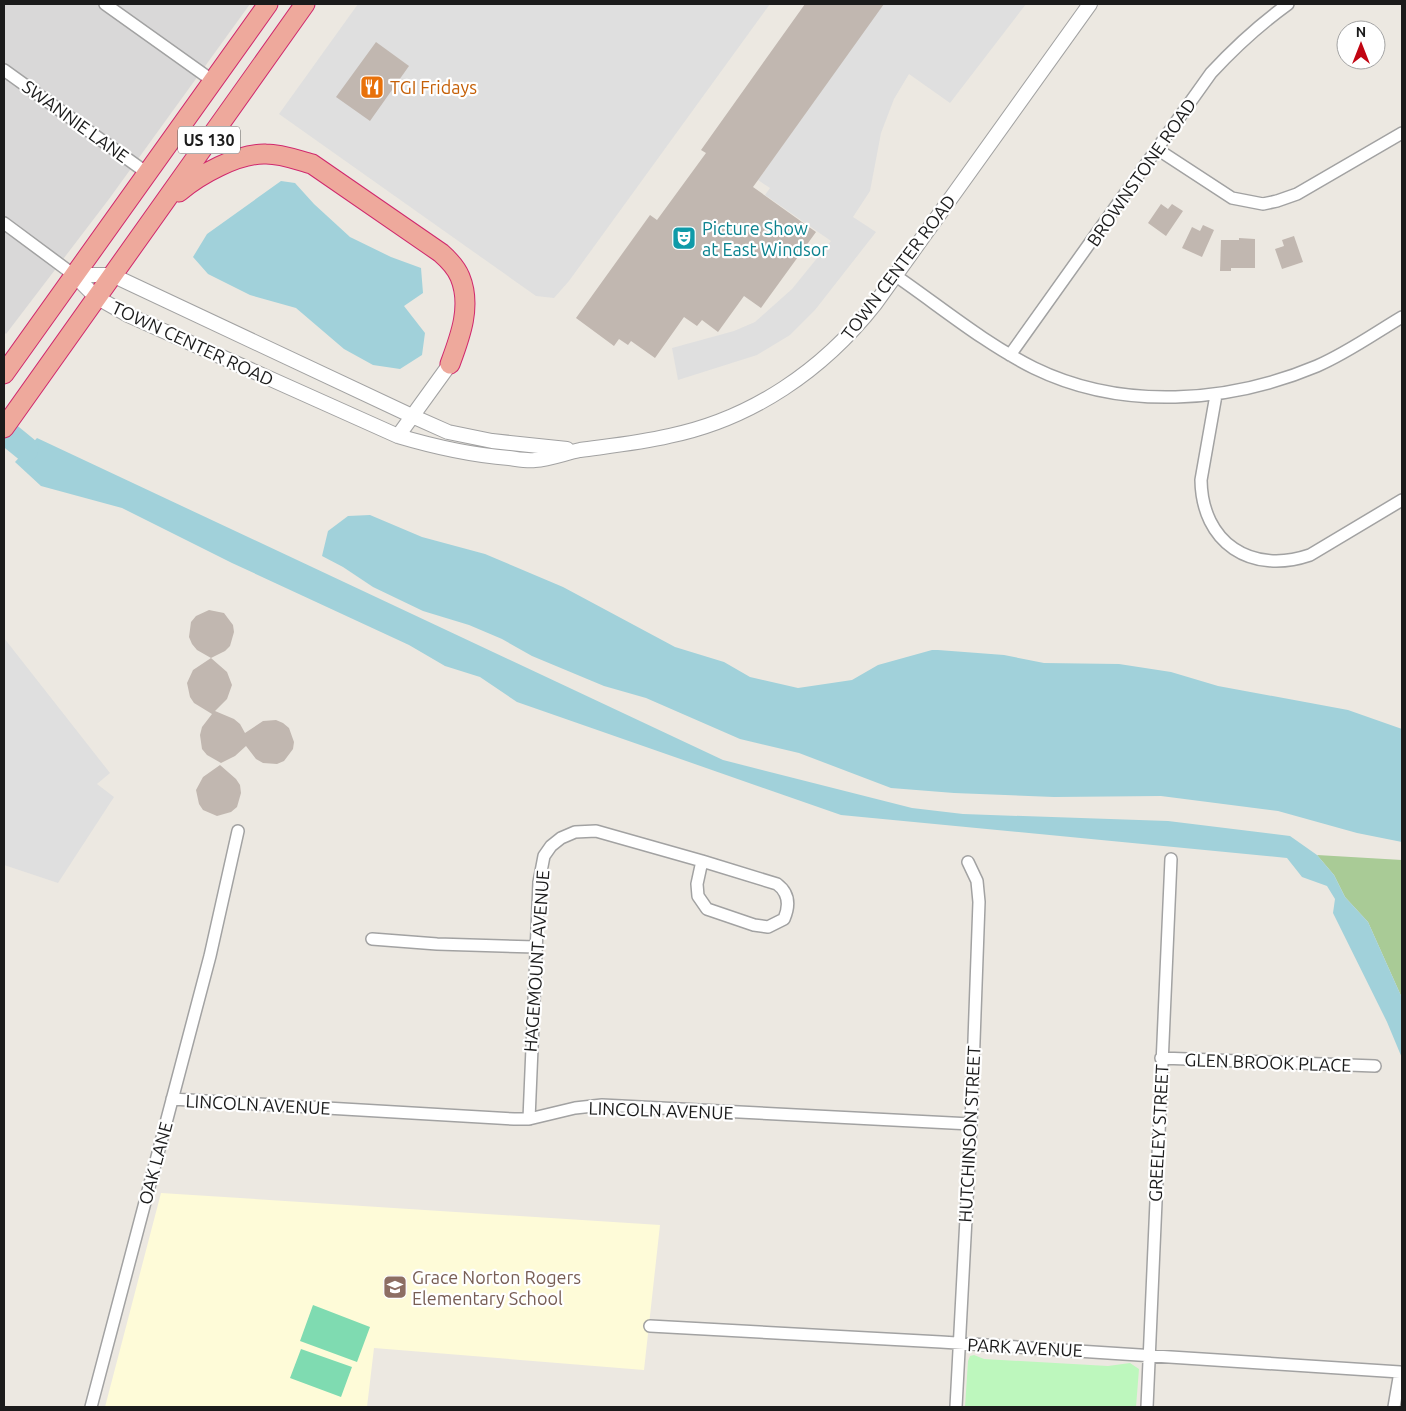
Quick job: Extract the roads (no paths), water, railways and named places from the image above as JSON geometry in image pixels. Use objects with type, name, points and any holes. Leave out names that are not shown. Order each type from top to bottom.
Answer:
[{"type":"highway","name":"US 130","points":[[4,374],[268,4]]},
{"type":"highway","name":"US 130","points":[[9,422],[305,4]]},
{"type":"highway","points":[[159,210],[190,182],[214,168],[246,157],[265,154],[288,157],[312,164],[441,253],[454,266],[461,278],[466,304],[463,327],[450,364]]},
{"type":"street","points":[[105,4],[213,81]]},
{"type":"street","name":"TOWN CENTER ROAD","points":[[74,275],[96,297],[128,315],[398,436],[438,448],[479,456],[534,460],[671,436],[714,423],[767,399],[821,362],[842,342],[863,319],[896,276],[1090,4]]},
{"type":"street","name":"BROWNSTONE ROAD","points":[[1010,355],[1217,66],[1260,24],[1288,4]]},
{"type":"street","name":"SWANNIE LANE","points":[[4,70],[148,173]]},
{"type":"street","points":[[1157,149],[1232,198],[1263,204],[1277,202],[1297,194],[1402,133]]},
{"type":"street","points":[[4,223],[74,275]]},
{"type":"street","name":"TOWN CENTER ROAD","points":[[74,275],[112,276],[448,432],[492,441],[577,451]]},
{"type":"street","points":[[896,276],[1010,355],[1036,369],[1062,380],[1111,392],[1163,397],[1216,395],[1272,382],[1318,365],[1402,317]]},
{"type":"street","points":[[398,436],[450,364]]},
{"type":"street","points":[[1216,395],[1201,480],[1201,494],[1205,511],[1219,535],[1229,546],[1245,556],[1260,561],[1278,563],[1295,561],[1310,556],[1402,500]]},
{"type":"street","name":"OAK LANE","points":[[91,1407],[210,956],[238,831]]},
{"type":"street","name":"HAGEMOUNT AVENUE","points":[[528,1119],[539,882],[544,856],[560,838],[575,832],[596,831],[702,861],[777,884],[787,896],[788,904],[784,919],[768,928],[707,910],[698,896],[697,884],[702,861]]},
{"type":"street","name":"GREELEY STREET","points":[[1147,1407],[1171,859]]},
{"type":"street","name":"HUTCHINSON STREET","points":[[956,1407],[971,1124],[979,902],[977,881],[968,862]]},
{"type":"street","points":[[372,939],[437,944],[536,947]]},
{"type":"street","name":"GLEN BROOK PLACE","points":[[1162,1058],[1375,1066]]},
{"type":"street","name":"LINCOLN AVENUE","points":[[172,1098],[528,1119],[575,1108],[602,1105],[971,1124]]},
{"type":"street","name":"PARK AVENUE","points":[[650,1326],[959,1343],[1400,1372],[1394,1407]]},
{"type":"water","points":[[281,181],[295,183],[314,204],[350,237],[391,257],[421,268],[423,293],[404,306],[425,333],[422,355],[400,369],[373,365],[344,349],[296,308],[250,295],[208,274],[193,257],[207,234]]},
{"type":"water","points":[[37,438],[723,760],[912,808],[963,814],[1168,821],[1290,836],[1317,855],[1334,875],[1345,897],[1368,922],[1402,998],[1402,1058],[1387,1022],[1333,913],[1335,899],[1327,886],[1302,877],[1287,858],[841,815],[517,702],[480,677],[445,666],[409,645],[232,563],[122,508],[41,486],[15,462]]},
{"type":"water","points":[[370,515],[422,537],[485,554],[563,587],[675,647],[724,662],[750,677],[798,688],[852,680],[878,665],[938,650],[1004,655],[1044,663],[1119,664],[1171,672],[1218,686],[1348,710],[1402,729],[1402,842],[1357,833],[1278,811],[1161,796],[1054,797],[954,793],[891,788],[799,753],[740,739],[646,698],[604,686],[532,656],[502,639],[469,625],[423,611],[373,587],[343,567],[322,556],[328,531],[348,516]]},
{"type":"waterway","points":[[4,431],[26,449]]},
{"type":"place","name":"TGI Fridays","points":[[372,87]]},
{"type":"place","name":"Picture Show at East Windsor","points":[[684,238]]},
{"type":"place","name":"Grace Norton Rogers Elementary School","points":[[395,1287]]}]
